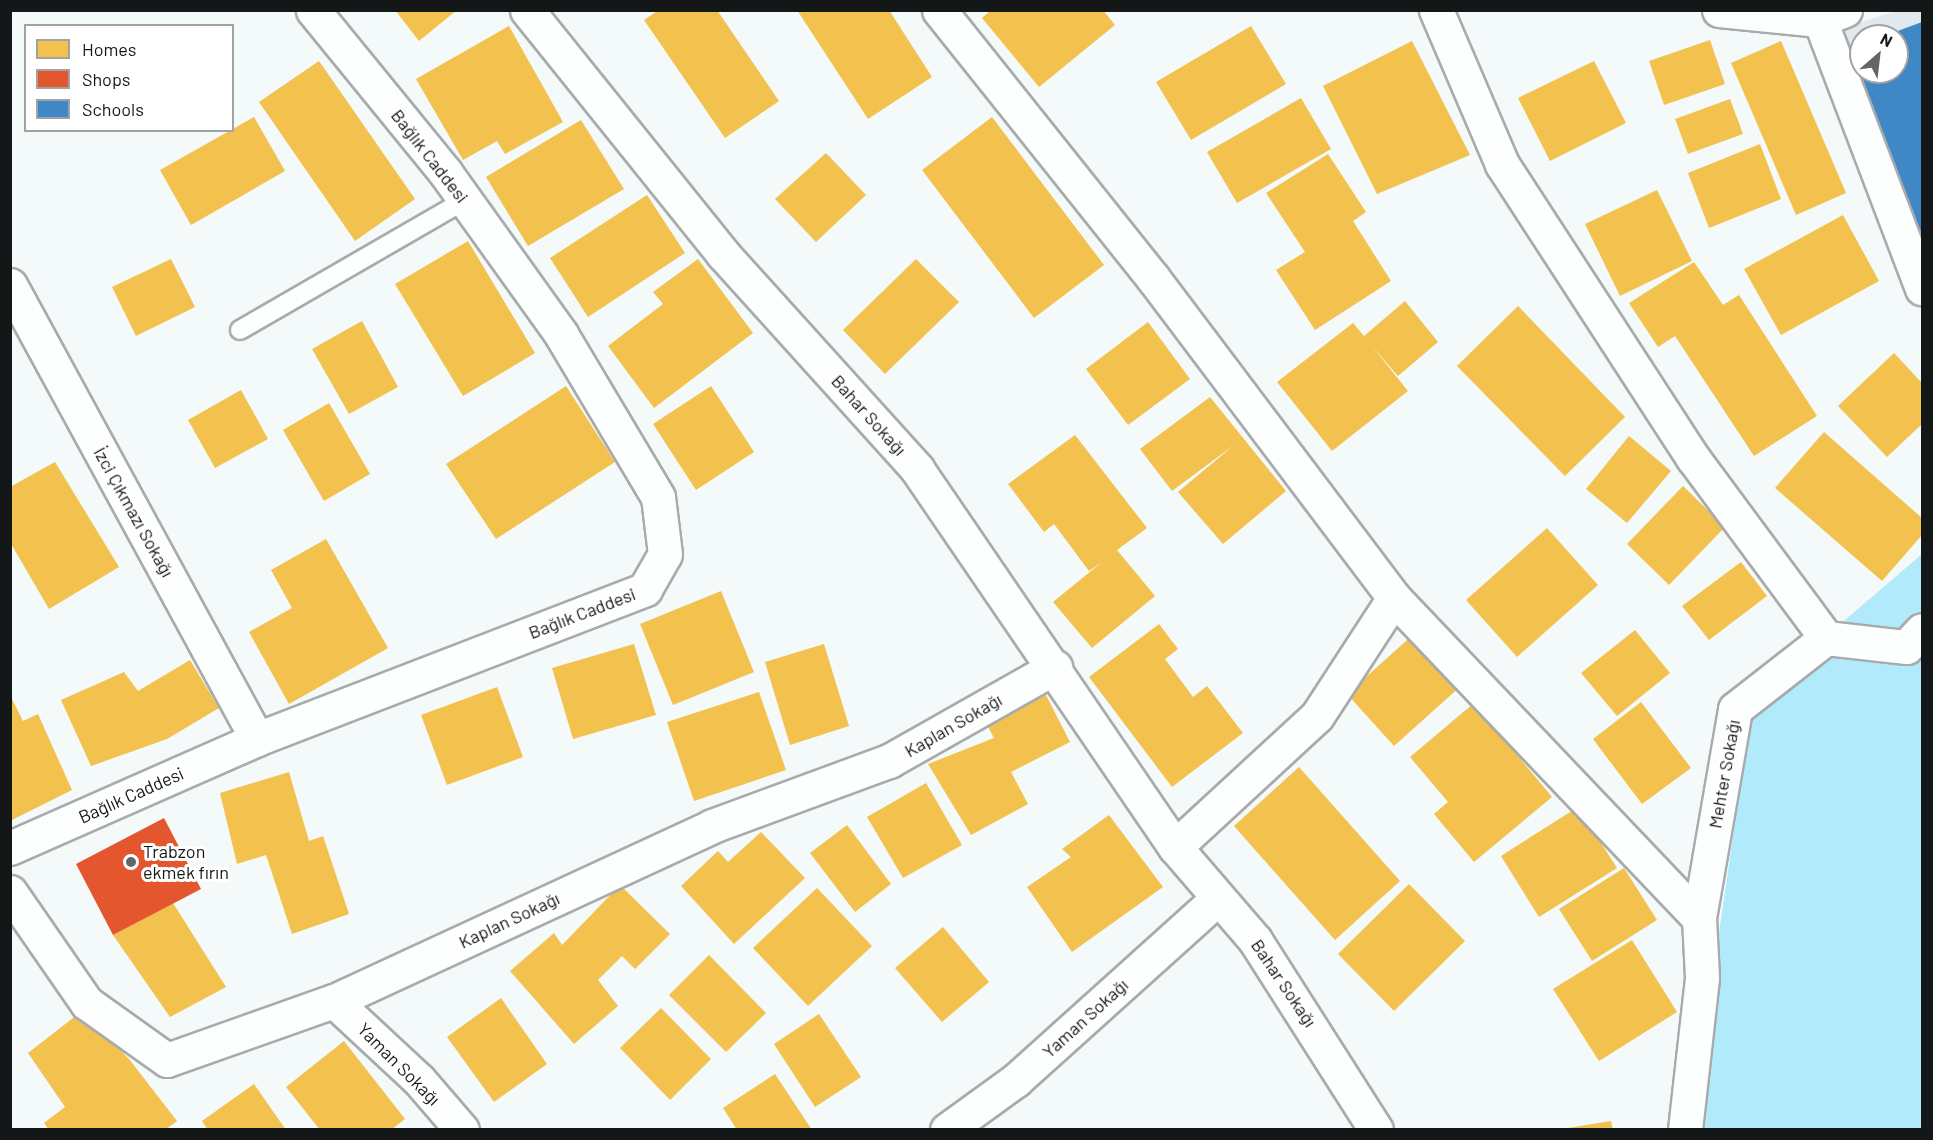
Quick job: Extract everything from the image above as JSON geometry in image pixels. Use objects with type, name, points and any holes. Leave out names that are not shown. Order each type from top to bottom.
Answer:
[{"type":"street","name":"Bağlık Caddesi","points":[[10,848],[257,739],[645,589],[665,554],[658,497],[561,334],[465,200],[313,10]]},
{"type":"street","name":"Bahar Sokağı","points":[[527,10],[723,254],[917,469],[1055,667],[1175,847],[1217,899],[1256,940],[1376,1130]]},
{"type":"street","points":[[939,10],[1153,278],[1394,598],[1699,918]]},
{"type":"street","points":[[1436,10],[1502,164],[1693,458],[1826,638],[1906,647],[1923,630]]},
{"type":"street","points":[[1719,10],[1832,15],[1923,288]]},
{"type":"street","name":"İzci Çıkmazı Sokağı","points":[[10,285],[257,739]]},
{"type":"street","points":[[1175,847],[1317,716],[1394,598]]},
{"type":"street","name":"Mehter Sokağı","points":[[1685,1130],[1702,978],[1699,918],[1735,709],[1826,638]]},
{"type":"street","name":"Kaplan Sokağı","points":[[10,892],[87,1003],[167,1060],[334,1001],[712,826],[889,761],[1055,667]]},
{"type":"street","name":"Yaman Sokağı","points":[[947,1130],[1016,1080],[1217,899]]},
{"type":"street","name":"Yaman Sokağı","points":[[334,1001],[419,1080],[462,1130]]},
{"type":"lane","points":[[240,330],[465,200]]},
{"type":"shaded area","points":[[1896,11],[1922,11],[1922,247],[1855,84],[1909,84],[1909,24],[1855,24]]},
{"type":"shaded area","points":[[1849,26],[1849,70],[1833,31]]},
{"type":"shaded area","points":[[1922,554],[1922,1129],[1679,1130],[1719,933],[1753,699]]},
{"type":"building: Homes","points":[[395,10],[457,10],[419,41]]},
{"type":"building: Homes","points":[[659,10],[717,10],[779,101],[725,138],[644,20]]},
{"type":"building: Homes","points":[[797,10],[889,10],[932,77],[868,119]]},
{"type":"building: Homes","points":[[991,10],[1103,10],[1115,25],[1039,87],[982,18]]},
{"type":"building: Homes","points":[[509,26],[563,122],[505,154],[497,141],[463,160],[416,79]]},
{"type":"building: Homes","points":[[1251,26],[1286,84],[1191,140],[1156,82]]},
{"type":"building: Homes","points":[[1710,40],[1725,84],[1664,105],[1649,61]]},
{"type":"building: Homes","points":[[1412,41],[1470,155],[1377,194],[1323,86]]},
{"type":"building: Homes","points":[[1781,41],[1846,193],[1796,215],[1731,63]]},
{"type":"building: Homes","points":[[319,61],[415,199],[355,241],[259,102]]},
{"type":"building: Homes","points":[[1594,61],[1626,123],[1550,161],[1518,98]]},
{"type":"building: Homes","points":[[1301,98],[1331,149],[1237,203],[1207,152]]},
{"type":"building: Homes","points":[[1730,99],[1743,134],[1688,154],[1675,119]]},
{"type":"building: Homes","points":[[254,117],[285,171],[191,225],[160,170],[227,132],[234,132],[234,128]]},
{"type":"building: Homes","points":[[992,117],[1104,265],[1034,318],[922,170]]},
{"type":"building: Homes","points":[[581,120],[624,189],[528,246],[486,177]]},
{"type":"building: Homes","points":[[1760,144],[1781,199],[1709,228],[1688,173]]},
{"type":"building: Homes","points":[[826,153],[866,195],[816,242],[775,199]]},
{"type":"building: Homes","points":[[1328,154],[1366,212],[1353,221],[1391,281],[1315,330],[1276,270],[1305,252],[1266,193]]},
{"type":"building: Homes","points":[[1657,190],[1692,261],[1620,296],[1585,224]]},
{"type":"building: Homes","points":[[647,195],[685,253],[588,317],[550,258]]},
{"type":"building: Homes","points":[[1843,215],[1879,281],[1781,335],[1744,269]]},
{"type":"building: Homes","points":[[468,241],[535,353],[463,396],[395,284]]},
{"type":"building: Homes","points":[[171,259],[195,307],[136,336],[112,287]]},
{"type":"building: Homes","points":[[698,259],[753,333],[654,408],[608,346],[663,304],[653,292]]},
{"type":"building: Homes","points":[[916,259],[959,302],[885,374],[843,330]]},
{"type":"building: Homes","points":[[1694,262],[1723,305],[1739,295],[1817,416],[1754,456],[1675,336],[1658,347],[1629,303]]},
{"type":"building: Homes","points":[[1405,301],[1438,342],[1398,376],[1371,345],[1408,391],[1332,451],[1277,382],[1353,323],[1364,336]]},
{"type":"building: Homes","points":[[1518,306],[1625,417],[1565,476],[1457,366]]},
{"type":"building: Homes","points":[[362,321],[398,387],[349,414],[312,349]]},
{"type":"building: Homes","points":[[1148,322],[1190,379],[1128,425],[1086,369]]},
{"type":"building: Homes","points":[[1894,353],[1922,383],[1922,424],[1887,457],[1838,406]]},
{"type":"building: Homes","points":[[566,386],[615,462],[496,539],[446,464]]},
{"type":"building: Homes","points":[[711,386],[754,452],[696,490],[653,424]]},
{"type":"building: Homes","points":[[241,390],[268,439],[215,468],[188,420]]},
{"type":"building: Homes","points":[[1210,397],[1286,491],[1223,544],[1178,492],[1234,445],[1172,491],[1140,449]]},
{"type":"building: Homes","points":[[329,403],[370,474],[324,501],[283,430]]},
{"type":"building: Homes","points":[[1824,432],[1922,518],[1922,535],[1882,581],[1775,488]]},
{"type":"building: Homes","points":[[1075,435],[1147,528],[1117,550],[1155,596],[1092,648],[1053,602],[1102,562],[1089,571],[1054,524],[1044,532],[1008,484]]},
{"type":"building: Homes","points":[[1629,436],[1671,471],[1627,523],[1586,489]]},
{"type":"building: Homes","points":[[55,462],[119,567],[49,609],[10,542],[10,487]]},
{"type":"building: Homes","points":[[1683,486],[1725,527],[1669,585],[1627,544]]},
{"type":"building: Homes","points":[[1547,528],[1598,585],[1517,657],[1466,600]]},
{"type":"building: Homes","points":[[326,539],[388,648],[289,704],[249,632],[292,608],[271,570]]},
{"type":"building: Homes","points":[[1741,562],[1767,596],[1709,640],[1682,606]]},
{"type":"building: Homes","points":[[721,591],[754,672],[673,705],[640,624]]},
{"type":"building: Homes","points":[[1159,624],[1178,649],[1165,659],[1193,697],[1207,686],[1243,733],[1172,787],[1089,677]]},
{"type":"building: Homes","points":[[1635,630],[1670,673],[1617,716],[1581,673]]},
{"type":"building: Homes","points":[[1415,633],[1462,685],[1394,746],[1347,694]]},
{"type":"building: Homes","points":[[634,644],[656,715],[573,739],[552,668]]},
{"type":"building: Homes","points":[[824,644],[849,726],[790,745],[765,662]]},
{"type":"building: Homes","points":[[190,660],[219,708],[167,739],[91,766],[61,700],[124,672],[138,691]]},
{"type":"building: Homes","points":[[497,687],[523,757],[447,785],[421,715]]},
{"type":"building: Homes","points":[[759,692],[786,770],[694,801],[667,722]]},
{"type":"building: Homes","points":[[10,695],[23,721],[38,714],[72,790],[10,821]]},
{"type":"building: Homes","points":[[1046,695],[1070,742],[1011,772],[1028,804],[971,835],[928,764],[994,738],[987,725]]},
{"type":"building: Homes","points":[[1641,702],[1691,768],[1642,804],[1593,739]]},
{"type":"building: Homes","points":[[1474,703],[1552,797],[1474,862],[1434,814],[1448,802],[1410,757]]},
{"type":"building: Homes","points":[[1299,767],[1400,881],[1335,940],[1234,826]]},
{"type":"building: Homes","points":[[289,772],[309,841],[323,836],[349,914],[292,934],[266,855],[237,864],[220,793]]},
{"type":"building: Homes","points":[[926,783],[962,845],[903,878],[867,817]]},
{"type":"building: Homes","points":[[1578,807],[1617,868],[1539,917],[1501,856]]},
{"type":"building: Homes","points":[[1109,815],[1163,887],[1072,952],[1027,887],[1071,857],[1062,849]]},
{"type":"building: Homes","points":[[847,825],[891,884],[855,912],[810,853]]},
{"type":"building: Homes","points":[[761,832],[805,878],[734,944],[681,886],[718,851],[728,862]]},
{"type":"building: Homes","points":[[1624,868],[1657,920],[1592,961],[1559,909]]},
{"type":"building: Homes","points":[[1409,884],[1465,941],[1394,1011],[1338,954]]},
{"type":"building: Homes","points":[[620,885],[670,934],[635,969],[622,956],[598,980],[618,1006],[574,1044],[510,971],[554,933],[562,945]]},
{"type":"building: Homes","points":[[817,888],[872,946],[808,1006],[753,948]]},
{"type":"building: Homes","points":[[173,903],[226,987],[170,1017],[113,935]]},
{"type":"building: Homes","points":[[943,927],[989,982],[942,1022],[895,968]]},
{"type":"building: Homes","points":[[1632,940],[1677,1012],[1599,1061],[1553,989]]},
{"type":"building: Homes","points":[[709,955],[766,1013],[726,1052],[669,995]]},
{"type":"building: Homes","points":[[501,998],[547,1064],[494,1102],[447,1037]]},
{"type":"building: Homes","points":[[661,1008],[711,1059],[670,1100],[620,1048]]},
{"type":"building: Homes","points":[[82,1011],[129,1059],[177,1121],[165,1130],[49,1130],[44,1123],[65,1107],[28,1053]]},
{"type":"building: Homes","points":[[819,1014],[861,1077],[815,1107],[774,1044]]},
{"type":"building: Homes","points":[[344,1041],[405,1119],[391,1130],[320,1130],[286,1087]]},
{"type":"building: Homes","points":[[775,1074],[812,1130],[737,1130],[723,1108]]},
{"type":"building: Homes","points":[[254,1084],[286,1130],[208,1130],[202,1121]]},
{"type":"building: Homes","points":[[1611,1121],[1613,1130],[1568,1130],[1568,1128]]},
{"type":"building: Shops","points":[[164,818],[201,889],[113,935],[76,864]]},
{"type":"building: Schools","points":[[1922,22],[1922,250],[1859,84],[1909,84],[1909,27]]},
{"type":"place","name":"Trabzon ekmek fırın","points":[[131,862]]}]
